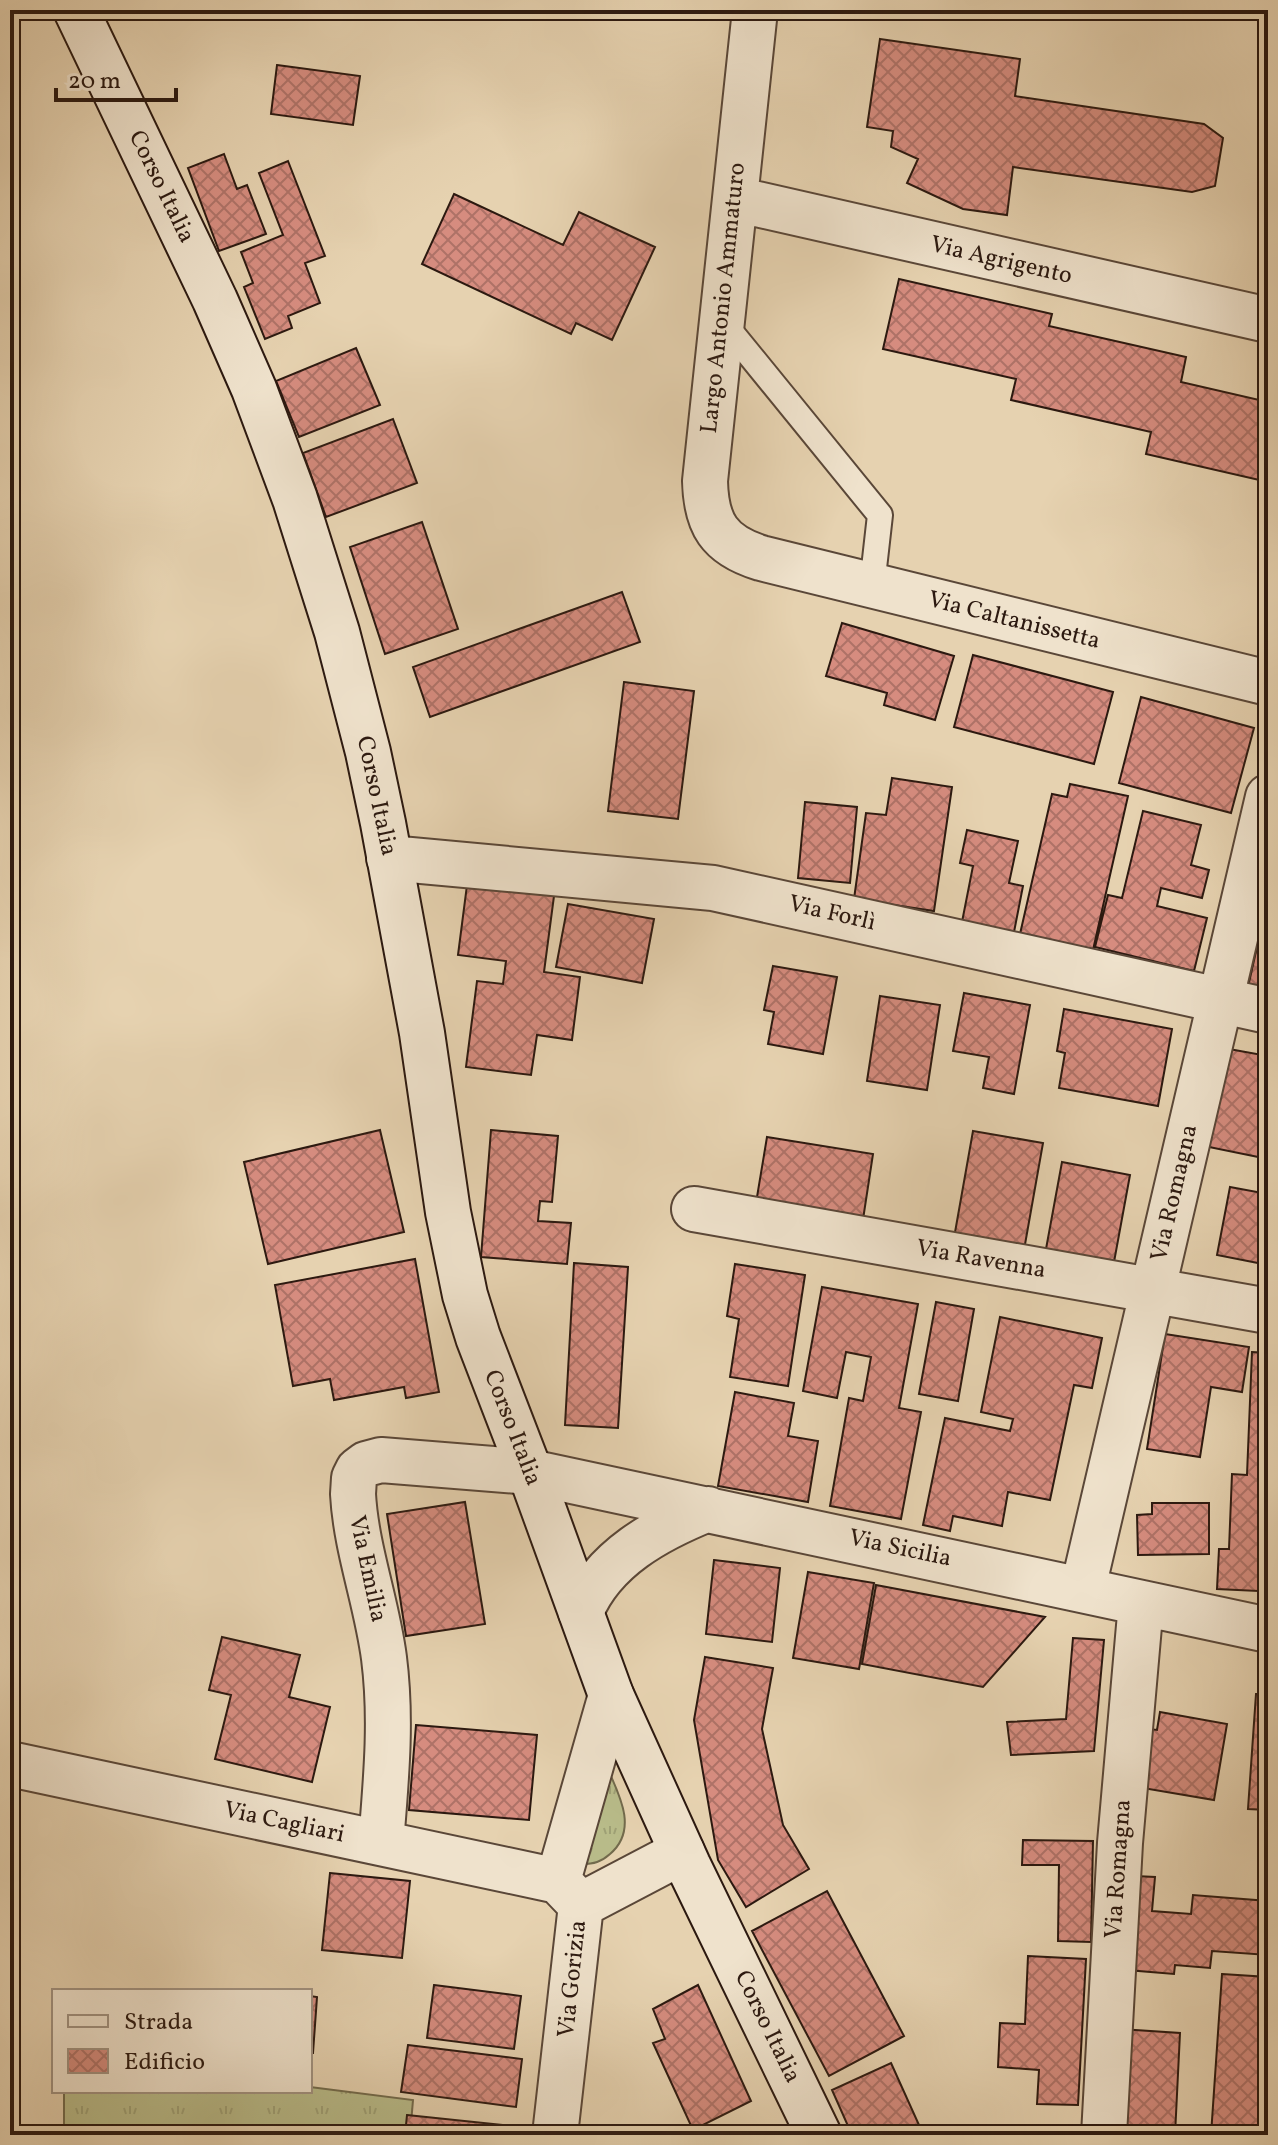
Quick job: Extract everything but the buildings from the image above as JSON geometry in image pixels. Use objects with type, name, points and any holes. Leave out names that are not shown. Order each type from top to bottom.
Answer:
[{"type":"street","name":"Corso Italia","points":[[76,10],[215,300],[275,443],[337,632],[368,752],[389,858],[422,1033],[446,1197],[465,1295],[491,1375],[530,1472],[611,1695],[682,1852],[819,2135]]},
{"type":"street","name":"Largo Antonio Ammaturo","points":[[755,10],[705,498],[712,524],[722,538],[731,546],[761,558]]},
{"type":"street","name":"Via Agrigento","points":[[735,199],[1268,320]]},
{"type":"street","name":"Via Caltanissetta","points":[[761,558],[1268,683]]},
{"type":"street","name":"Via Romagna","points":[[1083,1588],[1268,797]]},
{"type":"street","name":"Via Forlì","points":[[389,858],[713,888],[1268,1011]]},
{"type":"street","name":"Via Ravenna","points":[[694,1209],[1268,1311]]},
{"type":"street","name":"Via Emilia","points":[[381,1843],[388,1749],[387,1684],[380,1630],[353,1506],[354,1478],[366,1464],[381,1460],[530,1472]]},
{"type":"street","name":"Via Sicilia","points":[[530,1472],[1268,1630]]},
{"type":"street","points":[[581,1612],[600,1579],[621,1558],[672,1525],[708,1509]]},
{"type":"street","name":"Via Romagna","points":[[1104,2135],[1120,1843],[1141,1603]]},
{"type":"street","name":"Via Gorizia","points":[[555,2135],[570,1893],[611,1695]]},
{"type":"street","name":"Via Cagliari","points":[[10,1764],[381,1843],[570,1893]]},
{"type":"street","points":[[570,1893],[682,1852]]},
{"type":"lane","points":[[722,320],[880,515],[872,586]]},
{"type":"green space","points":[[602,1756],[622,1806],[624,1832],[607,1857],[582,1864]]},
{"type":"green space","points":[[312,2087],[413,2100],[410,2135],[64,2135],[64,2093],[312,2093]]}]
